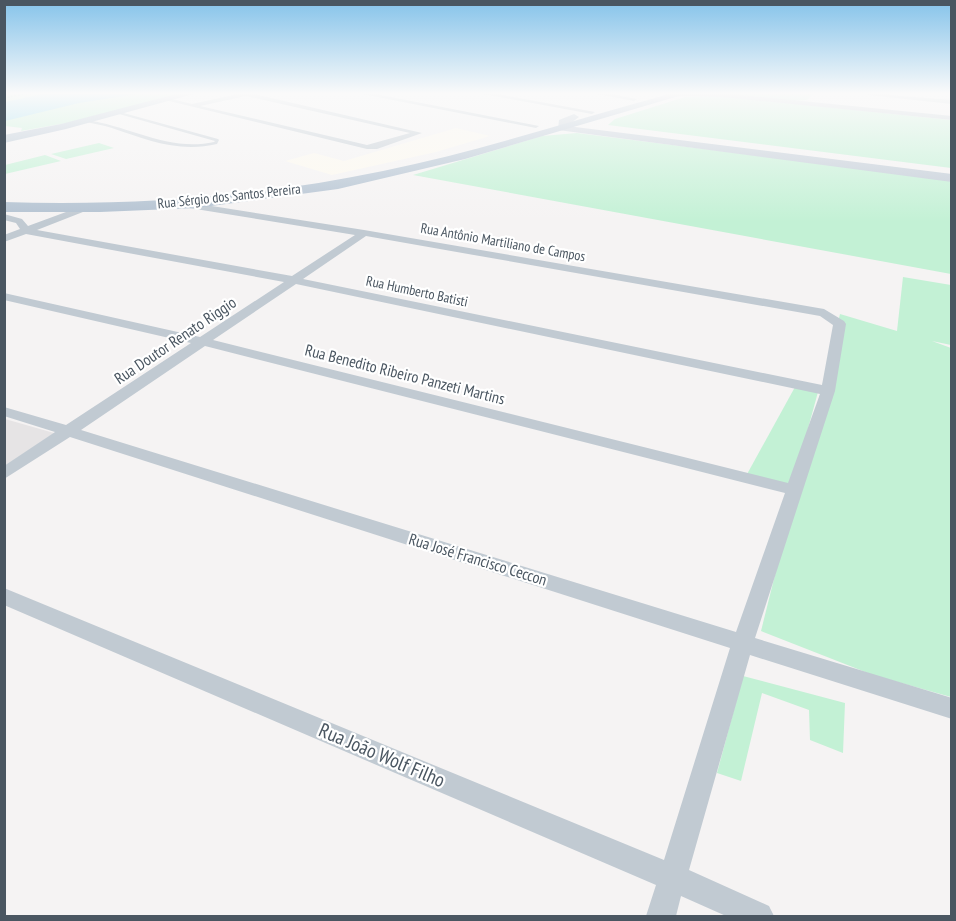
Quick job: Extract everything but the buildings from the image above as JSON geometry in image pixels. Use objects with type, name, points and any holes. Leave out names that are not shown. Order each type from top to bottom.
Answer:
[{"type":"main road","points":[[444,157],[515,136]]},
{"type":"main road","points":[[4,196],[139,195],[232,190],[307,181],[444,157],[515,136]]},
{"type":"main road","points":[[638,136],[951,178]]},
{"type":"main road","points":[[642,136],[951,172]]},
{"type":"main road","name":"Rua Sérgio dos Santos Pereira","points":[[4,207],[85,208],[176,203],[328,186],[444,157]]},
{"type":"main road","points":[[85,208],[139,195]]},
{"type":"street","points":[[320,136],[367,147],[409,136]]},
{"type":"street","name":"Rua Antônio Martiliano de Campos","points":[[176,203],[364,233],[824,314],[841,326],[828,391]]},
{"type":"street","points":[[4,239],[85,208]]},
{"type":"street","name":"Rua Humberto Batisti","points":[[4,217],[19,220],[27,231],[293,280],[828,391]]},
{"type":"street","name":"Rua Doutor Renato Riggio","points":[[4,474],[364,233]]},
{"type":"street","name":"Rua Benedito Ribeiro Panzeti Martins","points":[[4,296],[202,341],[795,490]]},
{"type":"street","points":[[661,916],[743,642],[828,391]]},
{"type":"street","name":"Rua José Francisco Ceccon","points":[[4,411],[951,709]]},
{"type":"street","name":"Rua João Wolf Filho","points":[[4,596],[759,916]]},
{"type":"lane","points":[[145,136],[196,148],[216,143],[217,140],[202,136]]},
{"type":"shaded area","points":[[429,136],[490,136],[436,152],[332,175],[285,161],[314,153],[344,161]]},
{"type":"shaded area","points":[[5,419],[54,433],[5,466]]},
{"type":"green space","points":[[542,136],[601,136],[951,180],[951,274],[413,175]]},
{"type":"green space","points":[[696,136],[951,136],[951,168]]},
{"type":"green space","points":[[99,143],[114,148],[66,159],[51,154]]},
{"type":"green space","points":[[45,155],[61,161],[5,174],[5,165]]},
{"type":"green space","points":[[903,277],[951,285],[951,345],[932,341],[951,348],[951,697],[873,675],[761,631],[840,314],[897,331]]},
{"type":"green space","points":[[795,387],[818,392],[792,487],[746,476]]},
{"type":"green space","points":[[743,676],[845,703],[843,753],[810,740],[809,710],[762,693],[741,781],[717,773]]}]
